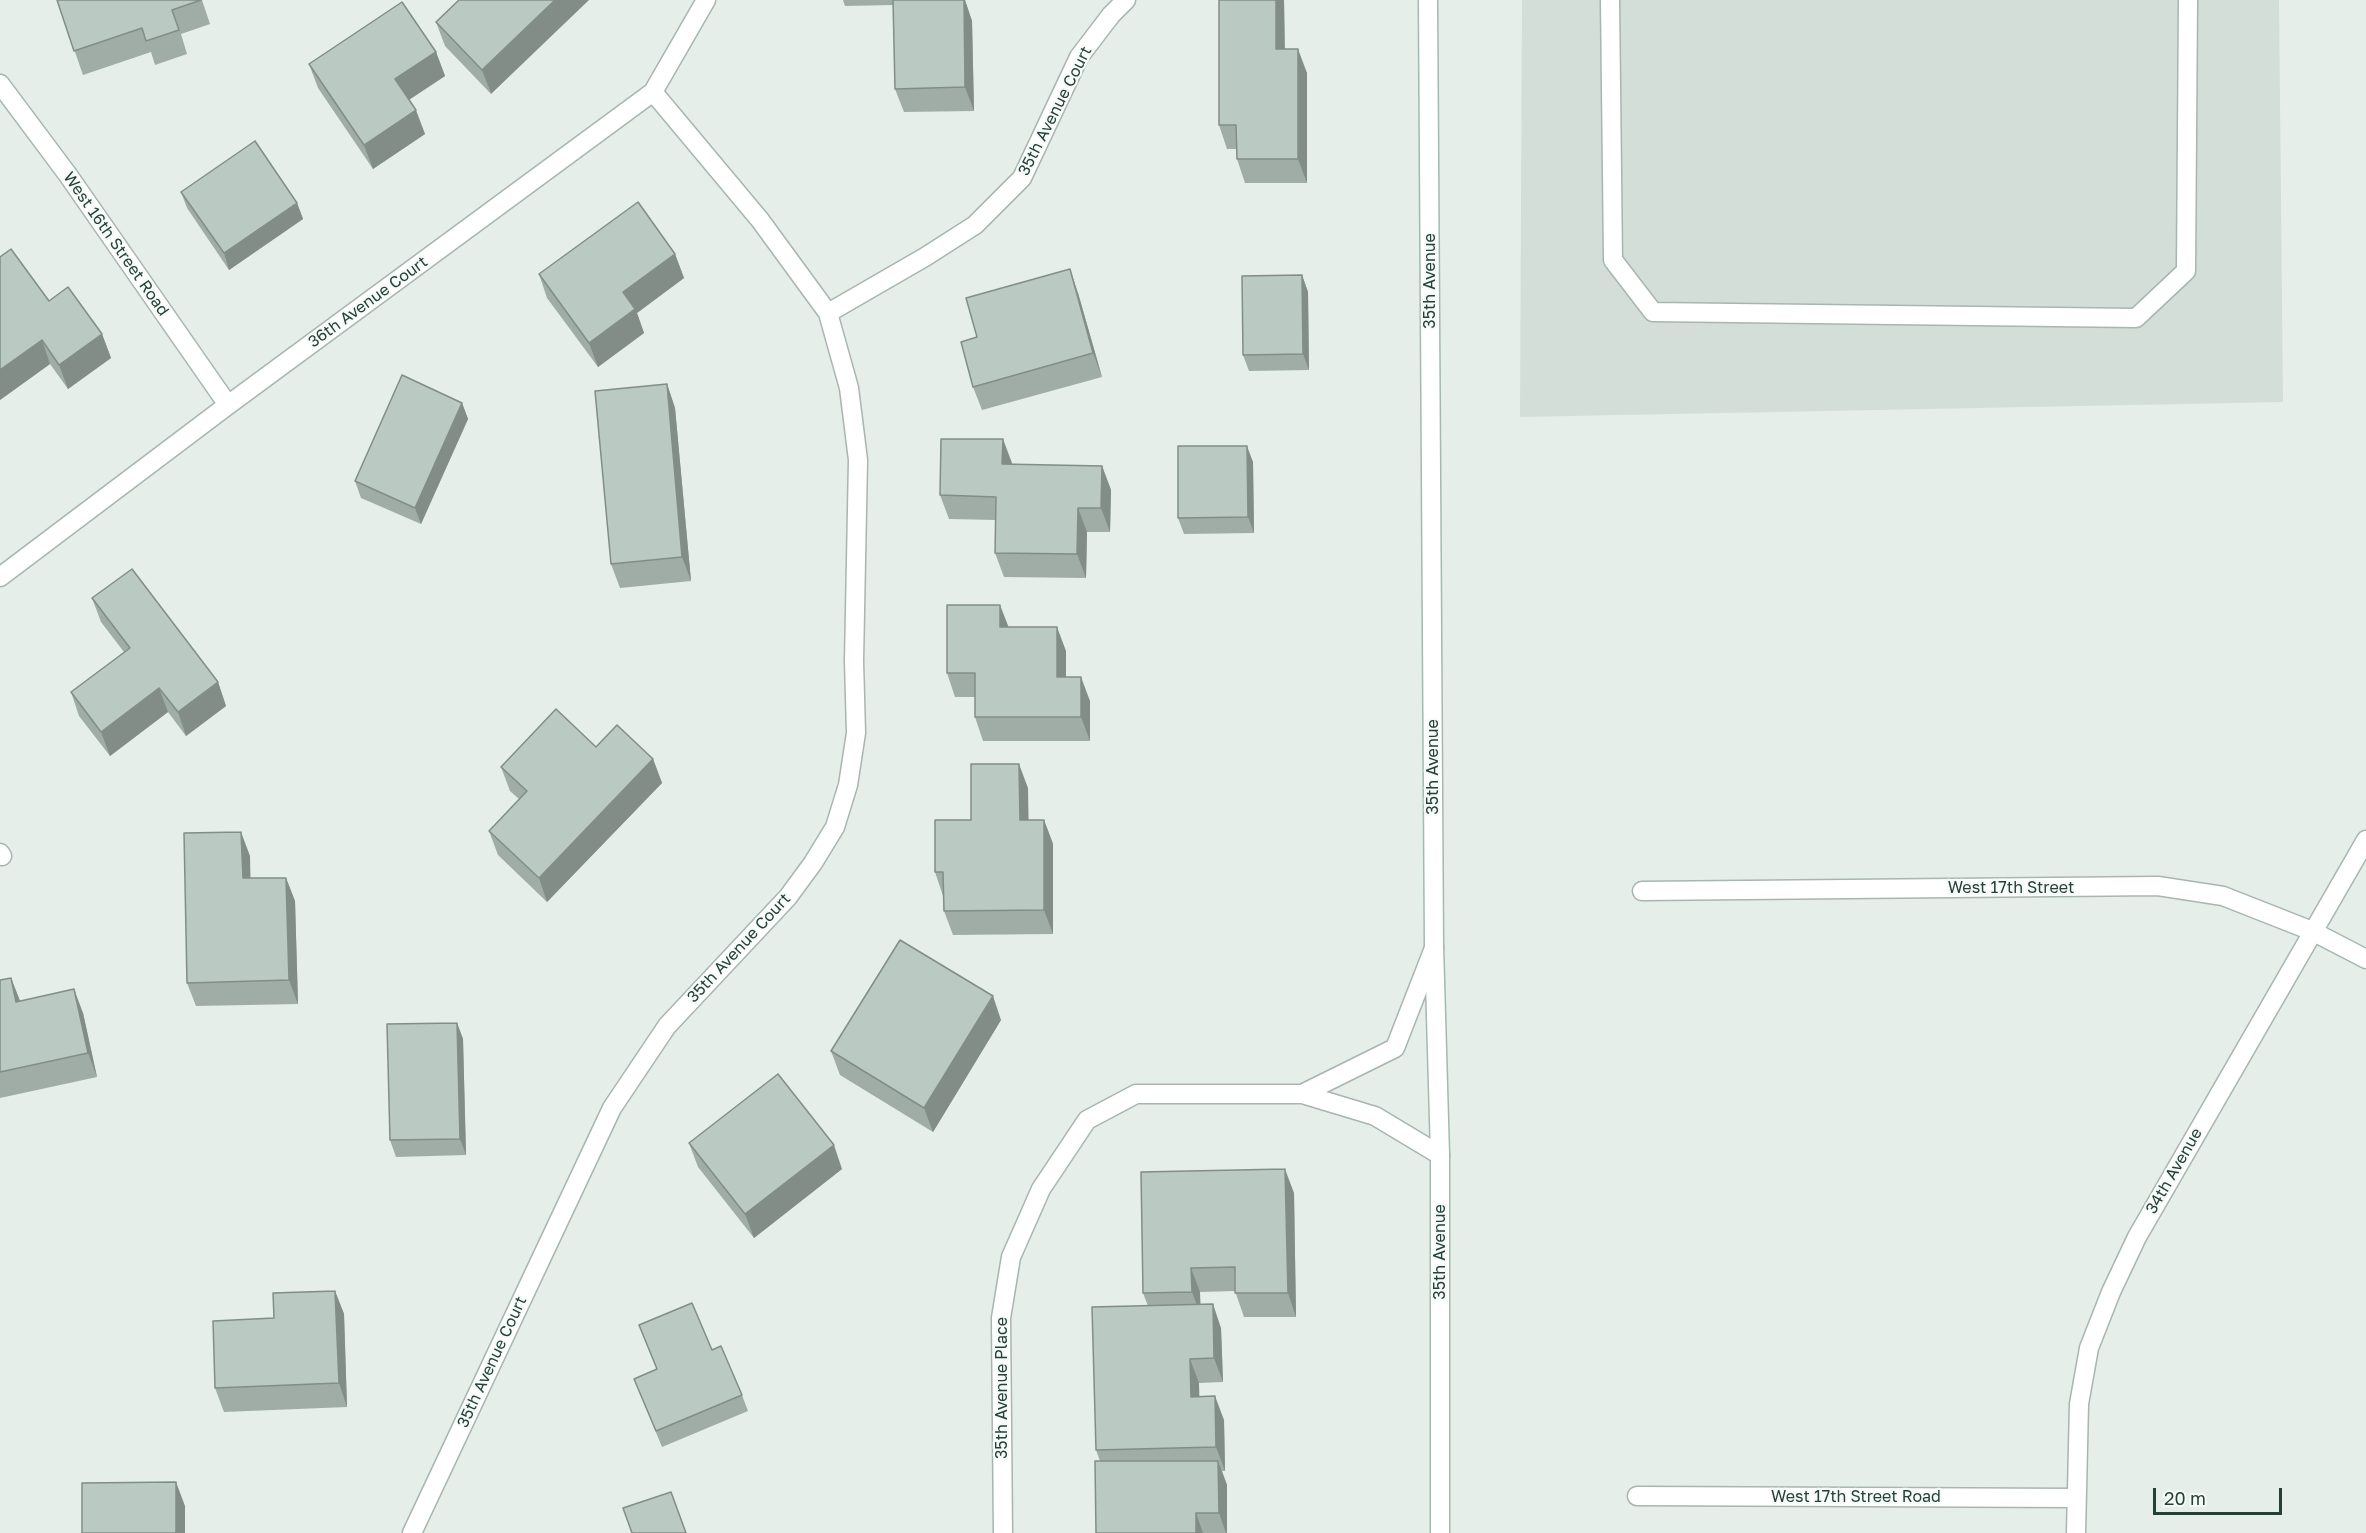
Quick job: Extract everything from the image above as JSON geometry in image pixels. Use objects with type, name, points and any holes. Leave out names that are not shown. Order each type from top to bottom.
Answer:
[{"type":"street","name":"36th Avenue Court","points":[[0,577],[228,405],[653,92],[706,0]]},
{"type":"street","name":"35th Avenue Court","points":[[828,313],[975,225],[1022,178],[1079,57],[1111,15],[1126,0]]},
{"type":"street","name":"35th Avenue","points":[[1428,0],[1434,946],[1440,1155],[1440,1533]]},
{"type":"street","points":[[1610,0],[1613,260],[1653,312],[2136,318],[2186,271],[2188,0]]},
{"type":"street","name":"West 16th Street Road","points":[[0,84],[68,175],[228,405]]},
{"type":"street","name":"35th Avenue Court","points":[[412,1533],[612,1108],[667,1026],[788,897],[835,827],[848,785],[856,734],[854,661],[858,460],[849,388],[828,313],[760,220],[653,92]]},
{"type":"street","name":"34th Avenue","points":[[2076,1533],[2079,1404],[2089,1348],[2111,1292],[2137,1237],[2366,840]]},
{"type":"street","name":"West 17th Street","points":[[1641,891],[2158,886],[2223,896],[2312,931],[2366,959]]},
{"type":"street","points":[[1302,1094],[1395,1048],[1434,946]]},
{"type":"street","name":"35th Avenue Place","points":[[1003,1533],[1001,1318],[1011,1257],[1041,1189],[1087,1120],[1136,1094],[1302,1094]]},
{"type":"street","points":[[1302,1094],[1376,1116],[1440,1155]]},
{"type":"street","name":"West 17th Street Road","points":[[1637,1496],[2076,1498]]},
{"type":"shaded area","points":[[1522,0],[2279,0],[2283,402],[1520,417]]},
{"type":"building","points":[[57,0],[201,0],[172,10],[179,30],[146,41],[142,28],[74,51]]},
{"type":"building","points":[[459,0],[555,0],[482,70],[436,22]]},
{"type":"building","points":[[893,0],[964,0],[965,87],[895,89]]},
{"type":"building","points":[[1219,0],[1276,0],[1276,49],[1298,49],[1298,159],[1237,159],[1236,125],[1219,125]]},
{"type":"building","points":[[402,2],[436,52],[395,79],[416,110],[364,145],[309,64]]},
{"type":"building","points":[[255,141],[297,203],[224,253],[181,192]]},
{"type":"building","points":[[638,202],[675,254],[623,292],[635,309],[589,343],[539,274]]},
{"type":"building","points":[[11,249],[49,301],[68,287],[102,334],[59,365],[42,340],[0,370],[0,257]]},
{"type":"building","points":[[1070,269],[1093,353],[973,387],[961,342],[977,337],[966,298]]},
{"type":"building","points":[[1302,275],[1303,354],[1243,355],[1242,276]]},
{"type":"building","points":[[402,375],[462,403],[415,508],[355,481]]},
{"type":"building","points":[[667,384],[682,557],[611,564],[595,391]]},
{"type":"building","points":[[941,439],[1003,439],[1002,464],[1102,466],[1101,508],[1078,508],[1077,554],[995,553],[996,497],[940,495]]},
{"type":"building","points":[[1178,446],[1247,446],[1248,517],[1178,518]]},
{"type":"building","points":[[132,569],[218,682],[178,712],[159,688],[101,732],[71,692],[130,648],[92,598]]},
{"type":"building","points":[[947,605],[1000,605],[1000,627],[1057,627],[1057,677],[1081,677],[1081,717],[975,717],[975,673],[947,673]]},
{"type":"building","points":[[556,709],[596,747],[617,725],[653,759],[539,878],[489,831],[527,791],[501,767]]},
{"type":"building","points":[[971,764],[1019,764],[1020,820],[1044,820],[1044,910],[944,911],[943,872],[935,872],[935,820],[971,820]]},
{"type":"building","points":[[241,832],[243,878],[286,878],[289,980],[187,983],[184,833]]},
{"type":"building","points":[[900,940],[993,996],[924,1108],[831,1051]]},
{"type":"building","points":[[11,978],[16,1002],[74,989],[88,1053],[0,1072],[0,980]]},
{"type":"building","points":[[457,1023],[460,1139],[390,1140],[387,1024]]},
{"type":"building","points":[[778,1074],[834,1145],[745,1214],[689,1143]]},
{"type":"building","points":[[1285,1169],[1288,1293],[1235,1293],[1235,1267],[1191,1268],[1192,1292],[1143,1293],[1141,1172]]},
{"type":"building","points":[[335,1291],[339,1383],[215,1388],[213,1321],[274,1318],[273,1293]]},
{"type":"building","points":[[692,1303],[712,1350],[721,1346],[742,1395],[656,1431],[634,1379],[657,1369],[639,1325]]},
{"type":"building","points":[[1213,1304],[1214,1358],[1190,1359],[1191,1397],[1215,1396],[1216,1447],[1096,1450],[1092,1307]]},
{"type":"building","points":[[1095,1461],[1218,1461],[1219,1513],[1196,1513],[1196,1533],[1096,1533]]},
{"type":"building","points":[[176,1482],[176,1533],[82,1533],[82,1483]]},
{"type":"building","points":[[671,1492],[686,1533],[632,1533],[623,1508]]}]
